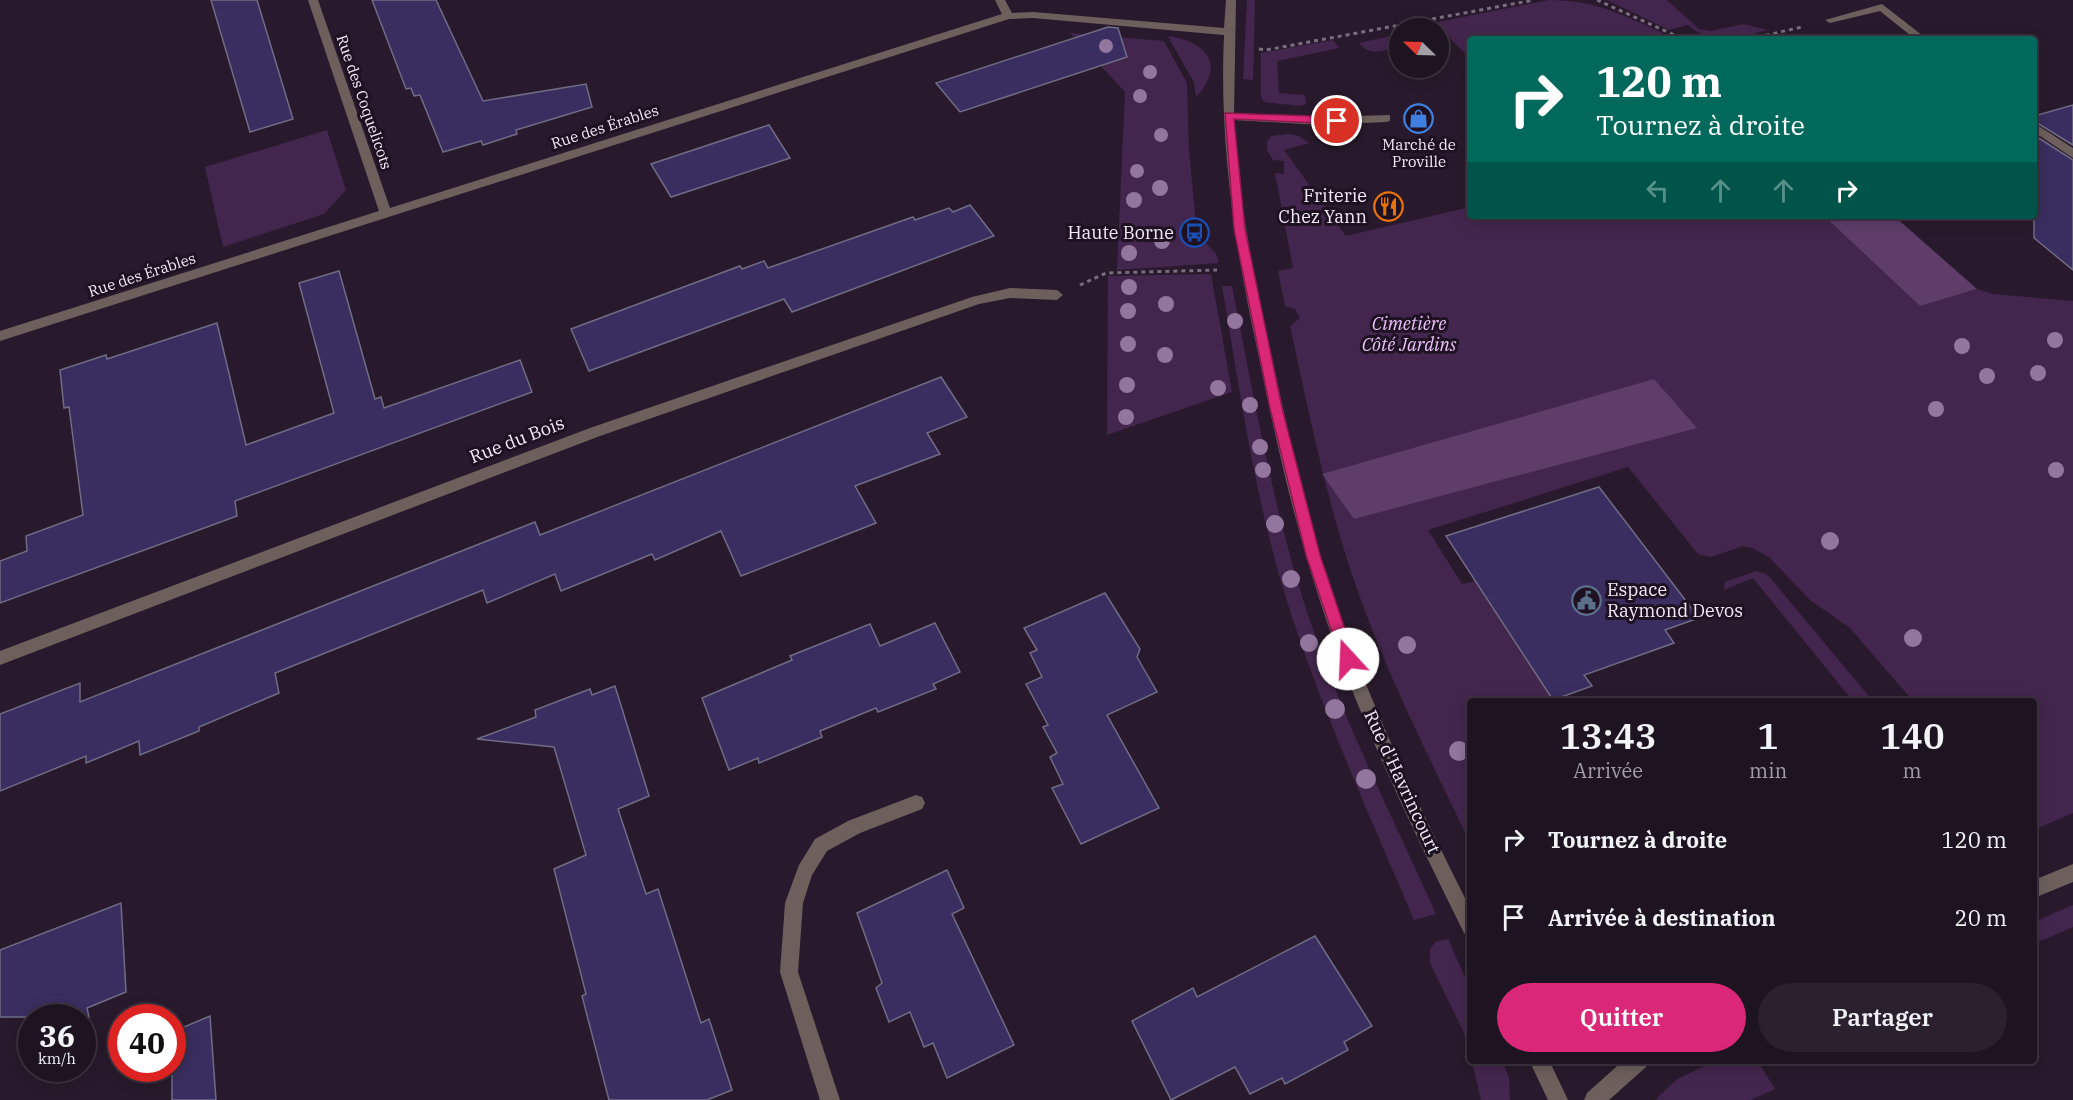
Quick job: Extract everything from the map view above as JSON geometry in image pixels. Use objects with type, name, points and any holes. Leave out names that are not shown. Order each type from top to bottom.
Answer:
[{"type":"street","name":"Rue des Coquelicots","points":[[313,0],[386,213]]},
{"type":"street","points":[[1000,0],[1008,16]]},
{"type":"street","name":"Rue d'Havrincourt","points":[[1231,0],[1228,116],[1233,177],[1248,272],[1276,408],[1329,606],[1375,724],[1467,921]]},
{"type":"street","points":[[1830,20],[1878,4],[1918,36]]},
{"type":"street","name":"Rue des Érables","points":[[0,336],[1008,16],[1033,15],[1229,38]]},
{"type":"street","points":[[1228,116],[1321,121],[1386,118]]},
{"type":"street","points":[[2037,129],[2073,154]]},
{"type":"street","name":"Rue du Bois","points":[[0,658],[683,400],[977,300],[1010,293],[1057,295]]},
{"type":"street","points":[[830,1100],[789,972],[794,903],[805,872],[821,845],[854,827],[916,803]]},
{"type":"street","points":[[2037,889],[2073,873]]},
{"type":"street","points":[[1540,1064],[1558,1100]]},
{"type":"street","points":[[1594,1100],[1634,1064]]},
{"type":"path","points":[[1229,38],[1266,50],[1534,0]]},
{"type":"path","points":[[1597,0],[1676,36]]},
{"type":"path","points":[[1763,36],[1830,20]]},
{"type":"path","points":[[1057,295],[1106,273],[1212,269],[1248,272]]},
{"type":"green space","points":[[1247,0],[1255,0],[1253,80],[1243,79]]},
{"type":"green space","points":[[1549,0],[1580,2],[1607,9],[1633,19],[1666,36],[1467,36],[1467,56],[1449,37],[1449,20]]},
{"type":"green space","points":[[1607,0],[1667,0],[1699,29],[1710,31],[1744,24],[1768,30],[1746,36],[1707,36],[1688,25],[1669,30]]},
{"type":"green space","points":[[1070,33],[1164,41],[1187,83],[1189,151],[1197,233],[1216,254],[1219,263],[1117,270],[1125,92]]},
{"type":"green space","points":[[1168,36],[1193,43],[1208,56],[1211,65],[1210,75],[1196,97],[1194,83]]},
{"type":"green space","points":[[1389,36],[1388,50],[1368,50],[1359,43]]},
{"type":"green space","points":[[1333,40],[1339,48],[1277,61],[1279,93],[1305,95],[1306,104],[1300,106],[1264,102],[1261,96],[1261,53]]},
{"type":"green space","points":[[327,130],[346,190],[324,214],[223,247],[205,167]]},
{"type":"green space","name":"Cimetière Côté Jardins","points":[[1288,134],[1299,136],[1309,143],[1284,150],[1346,236],[1467,208],[1467,219],[1827,219],[1920,306],[1977,289],[1993,294],[2073,301],[2073,813],[2037,829],[2037,698],[1910,698],[1850,628],[1810,600],[1769,557],[1743,546],[1711,557],[1698,554],[1628,467],[1428,530],[1462,584],[1475,581],[1552,698],[1467,698],[1467,837],[1415,728],[1377,641],[1341,541],[1331,506],[1290,326],[1300,318],[1295,309],[1285,306],[1278,271],[1293,268],[1275,173],[1284,174],[1284,161],[1273,160],[1267,150],[1267,142],[1271,136]]},
{"type":"green space","points":[[1211,274],[1232,392],[1107,435],[1108,276]]},
{"type":"green space","points":[[1222,286],[1232,286],[1275,495],[1309,618],[1337,694],[1436,914],[1414,920],[1335,734],[1293,620],[1280,580],[1260,497],[1243,413]]},
{"type":"green space","points":[[1756,571],[1766,574],[1870,698],[1850,698],[1753,578],[1724,590],[1725,582]]},
{"type":"green space","points":[[2073,905],[2073,927],[2037,943],[2037,921]]},
{"type":"green space","points":[[1448,939],[1467,981],[1467,1044],[1430,963],[1430,950],[1435,942]]},
{"type":"green space","points":[[1473,1064],[1503,1064],[1509,1077],[1510,1100],[1481,1100]]},
{"type":"green space","points":[[1709,1064],[1762,1064],[1760,1065],[1775,1089],[1750,1100],[1655,1100],[1677,1079]]},
{"type":"shaded area","points":[[1827,219],[1897,219],[1977,289],[1920,306]]},
{"type":"shaded area","points":[[1654,379],[1697,428],[1354,519],[1322,474]]},
{"type":"building","points":[[211,0],[257,0],[293,119],[250,132]]},
{"type":"building","points":[[372,0],[436,0],[483,101],[586,84],[592,107],[516,130],[517,134],[483,145],[481,141],[443,152],[420,95],[414,96],[411,88],[406,89]]},
{"type":"building","points":[[1108,27],[1118,28],[1127,57],[960,112],[936,83]]},
{"type":"building","points":[[2073,105],[2073,145],[2037,123],[2037,115]]},
{"type":"building","points":[[769,125],[790,158],[671,197],[651,164]]},
{"type":"building","points":[[2037,137],[2073,160],[2073,270],[2034,238],[2034,219],[2037,219]]},
{"type":"building","points":[[970,205],[994,236],[792,312],[784,299],[589,371],[571,329],[740,266],[742,269],[764,261],[768,268],[913,217],[915,220],[949,208],[953,212]]},
{"type":"building","points":[[339,271],[375,399],[381,397],[384,408],[520,360],[532,392],[235,501],[237,516],[0,603],[0,561],[27,551],[26,536],[83,515],[69,407],[64,408],[60,370],[106,355],[107,359],[217,323],[246,445],[334,413],[299,283]]},
{"type":"building","points":[[941,377],[967,417],[927,433],[940,454],[855,486],[876,523],[741,576],[721,531],[655,560],[652,554],[561,591],[555,574],[487,603],[483,590],[275,673],[279,693],[199,727],[199,731],[140,755],[139,741],[86,763],[86,756],[0,791],[0,714],[80,683],[80,702],[535,522],[540,535]]},
{"type":"building","name":"Espace Raymond Devos","points":[[1599,487],[1699,618],[1665,630],[1674,643],[1584,675],[1592,686],[1559,698],[1552,698],[1446,536]]},
{"type":"building","points":[[1105,593],[1140,649],[1137,657],[1157,692],[1107,715],[1159,808],[1081,844],[1052,788],[1063,784],[1050,757],[1057,753],[1043,727],[1048,725],[1026,684],[1042,677],[1030,653],[1037,650],[1024,628]]},
{"type":"building","points":[[935,623],[960,672],[933,684],[936,689],[878,712],[876,708],[820,731],[822,737],[759,763],[758,758],[729,770],[702,698],[792,660],[790,656],[870,624],[880,646]]},
{"type":"building","points":[[615,686],[649,796],[618,809],[646,894],[658,889],[701,1023],[709,1019],[732,1090],[707,1100],[609,1100],[582,996],[586,994],[554,869],[586,855],[554,747],[477,739],[536,717],[535,710],[590,689],[592,695]]},
{"type":"building","points":[[947,870],[964,908],[952,914],[1014,1045],[947,1078],[933,1043],[924,1047],[910,1012],[889,1022],[876,988],[882,983],[857,913]]},
{"type":"building","points":[[121,903],[126,992],[96,1004],[18,1004],[18,1017],[0,1017],[0,950]]},
{"type":"building","points":[[1315,936],[1372,1026],[1344,1042],[1348,1050],[1285,1084],[1282,1078],[1250,1094],[1235,1067],[1171,1100],[1132,1021],[1193,988],[1197,997]]},
{"type":"building","points":[[210,1016],[216,1100],[172,1100],[172,1082],[186,1082],[186,1026]]},
{"type":"place","name":"Marché de Proville","points":[[1419,118]]},
{"type":"place","name":"Friterie Chez Yann","points":[[1388,206]]},
{"type":"place","name":"Haute Borne","points":[[1195,233]]},
{"type":"place","name":"Espace Raymond Devos","points":[[1586,600]]},
{"type":"route","points":[[1337,121],[1228,116],[1240,229],[1276,408],[1313,555],[1348,659]]}]
